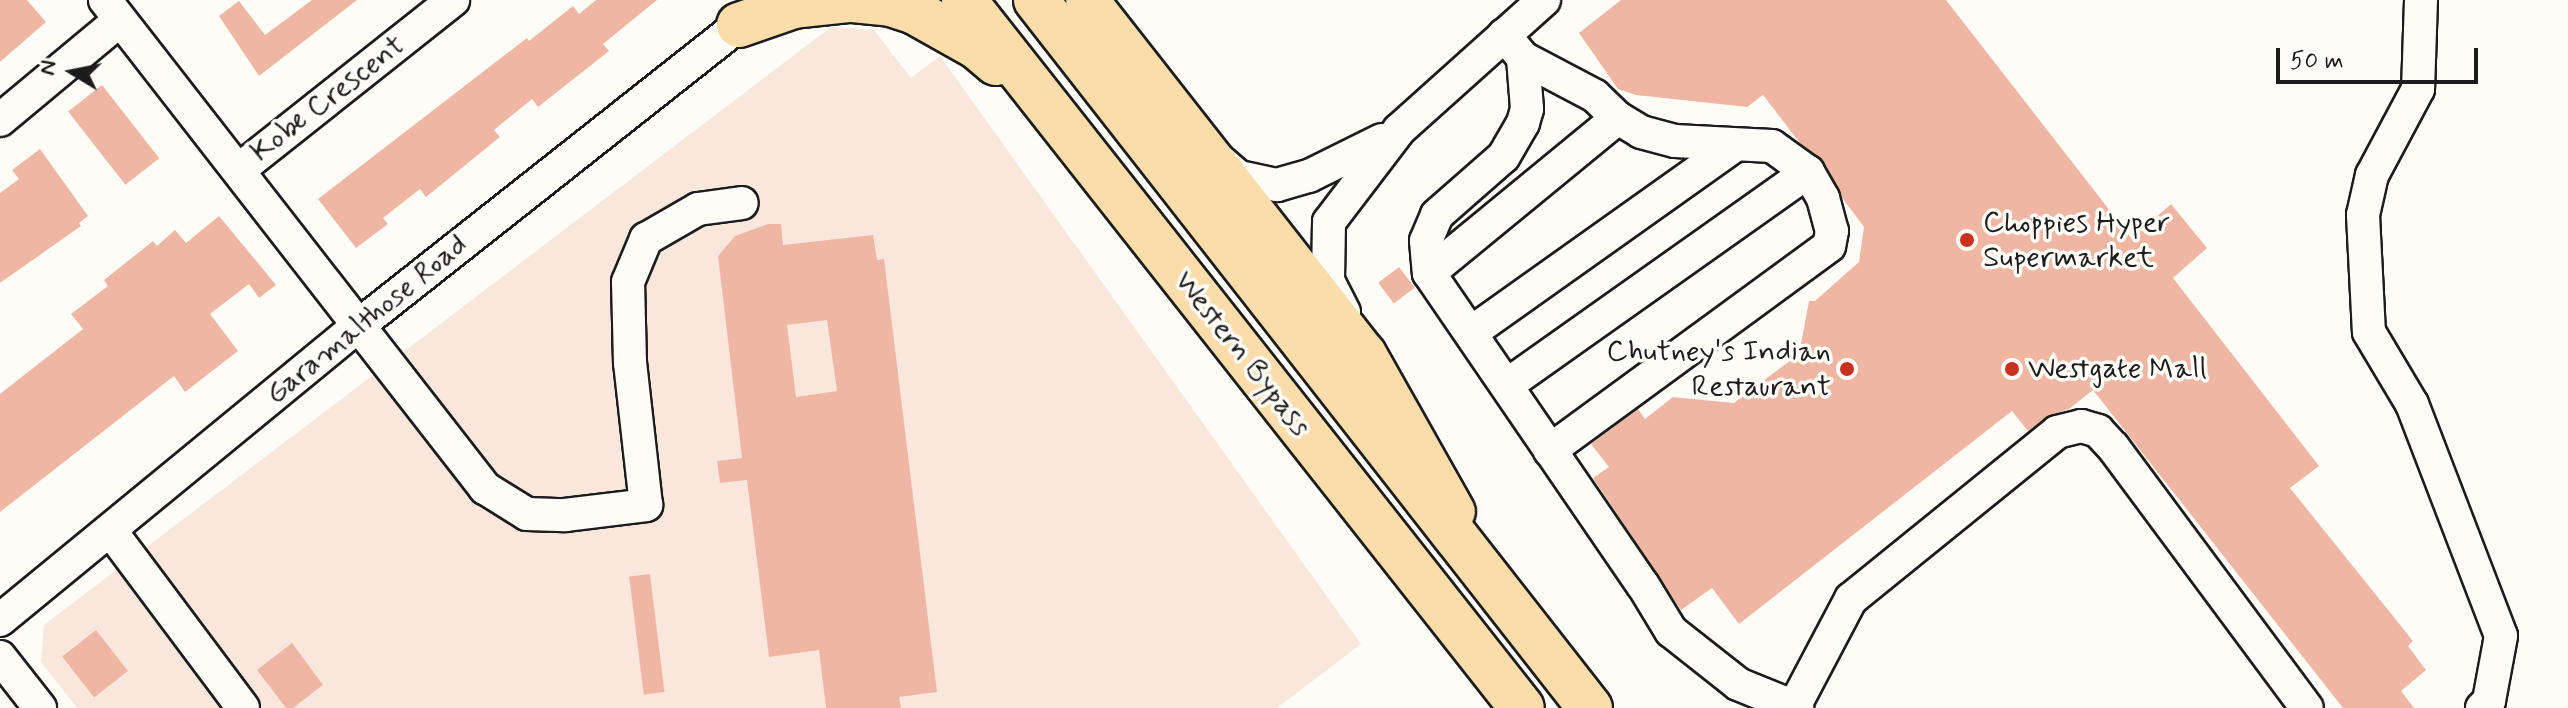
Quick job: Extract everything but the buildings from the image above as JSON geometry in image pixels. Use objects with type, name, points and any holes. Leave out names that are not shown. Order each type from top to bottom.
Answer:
[{"type":"highway","points":[[751,13],[850,0],[891,4],[938,23],[977,47],[1035,95]]},
{"type":"highway","name":"Western Bypass","points":[[964,0],[1035,95],[1522,708]]},
{"type":"highway","name":"Western Bypass","points":[[1036,0],[1590,708]]},
{"type":"main road","points":[[1087,0],[1365,354],[1501,594]]},
{"type":"street","name":"Kobe Crescent","points":[[240,169],[453,0]]},
{"type":"street","points":[[1200,143],[1239,177],[1277,185],[1309,176],[1399,130],[1513,47],[1544,0]]},
{"type":"street","points":[[2421,0],[2418,89],[2372,175],[2363,215],[2369,332],[2412,404],[2501,636],[2489,701],[2482,708]]},
{"type":"street","points":[[0,120],[113,10],[240,169],[358,326],[434,417],[485,488],[527,514],[565,515],[646,505],[630,363],[628,282],[646,239],[698,209],[742,203]]},
{"type":"street","name":"Garamalthose Road","points":[[0,620],[358,326],[751,13]]},
{"type":"street","points":[[1513,47],[1595,96],[1618,118],[1641,132],[1675,141],[1772,146],[1808,172],[1823,198],[1832,231],[1829,246],[1550,450]]},
{"type":"street","points":[[1513,47],[1527,109],[1523,123],[1503,157],[1437,215],[1426,241],[1429,273],[1472,332],[1671,631],[1738,684],[1782,704],[1851,599],[2057,432],[2081,426],[2098,431],[2113,447],[2307,708]]},
{"type":"street","points":[[1429,273],[1618,118]]},
{"type":"street","points":[[1365,354],[1328,280],[1329,222],[1399,130]]},
{"type":"street","points":[[1472,332],[1735,145]]},
{"type":"street","points":[[1507,385],[1808,172]]},
{"type":"street","points":[[110,530],[243,708]]},
{"type":"street","points":[[0,657],[40,708]]},
{"type":"shaded area","points":[[831,27],[874,30],[911,78],[940,56],[1361,644],[1277,708],[77,708],[41,662],[44,625]]},
{"type":"place","name":"Choppies Hyper Supermarket","points":[[1967,240]]},
{"type":"place","name":"Chutney's Indian Restaurant","points":[[1847,369]]},
{"type":"place","name":"Westgate Mall","points":[[2012,369]]}]
